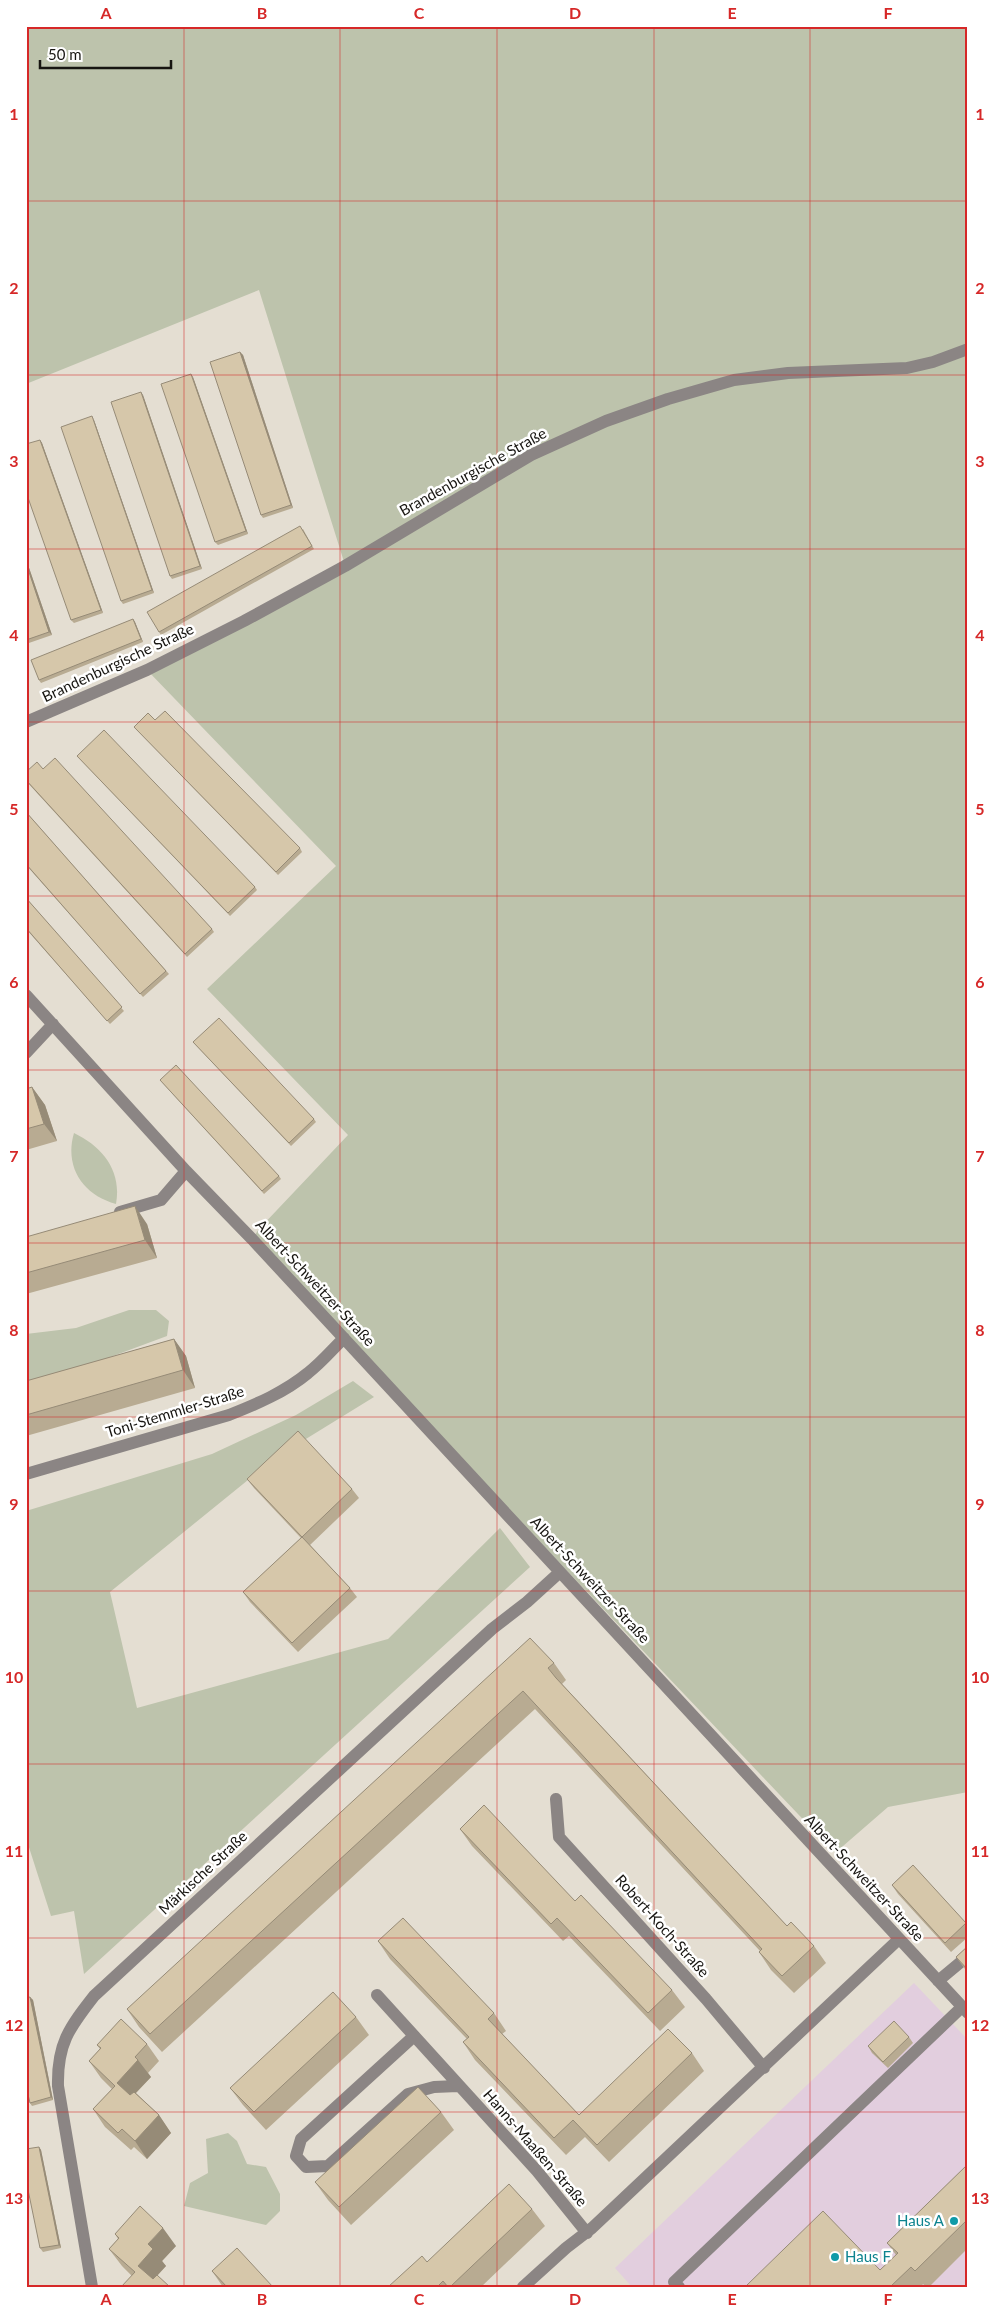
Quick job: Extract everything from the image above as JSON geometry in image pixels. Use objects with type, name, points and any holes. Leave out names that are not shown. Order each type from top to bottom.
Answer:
[{"type":"street","name":"Brandenburgische Straße","points":[[26,722],[147,670],[244,621],[345,566],[531,455],[606,421],[668,399],[734,380],[788,373],[907,368],[933,362],[968,349]]},
{"type":"street","name":"Albert-Schweitzer-Straße","points":[[26,995],[186,1171],[344,1338],[965,2010]]},
{"type":"street","points":[[26,1053],[53,1024]]},
{"type":"street","points":[[109,1214],[161,1200],[186,1171]]},
{"type":"street","name":"Toni-Stemmler-Straße","points":[[26,1474],[229,1415],[283,1390],[309,1373],[344,1338]]},
{"type":"street","name":"Märkische Straße","points":[[92,2287],[58,2086],[58,2064],[68,2029],[94,1996],[492,1629],[528,1602],[560,1572]]},
{"type":"street","name":"Robert-Koch-Straße","points":[[556,1799],[559,1838],[706,1999],[764,2068]]},
{"type":"street","points":[[523,2287],[566,2248],[586,2233],[764,2068],[899,1939]]},
{"type":"street","points":[[938,1981],[968,1956]]},
{"type":"street","name":"Hanns-Maaßen-Straße","points":[[377,1996],[537,2171],[586,2233]]},
{"type":"street","points":[[678,2287],[674,2282],[965,2010]]},
{"type":"street","points":[[413,2037],[301,2138],[296,2156],[306,2167],[328,2166],[408,2094],[434,2087],[458,2086]]},
{"type":"shaded area","points":[[914,1983],[968,2040],[968,2287],[632,2287],[615,2268]]},
{"type":"green space","points":[[26,26],[968,26],[968,1792],[888,1807],[835,1853],[252,1239],[259,1229],[348,1135],[207,989],[336,866],[147,670],[345,565],[259,290],[26,384]]},
{"type":"green space","points":[[74,1133],[94,1145],[108,1161],[116,1181],[116,1204],[94,1194],[79,1178],[74,1168],[72,1157]]},
{"type":"green space","points":[[129,1310],[156,1310],[169,1321],[167,1336],[86,1366],[26,1383],[26,1334],[76,1328]]},
{"type":"green space","points":[[353,1381],[374,1397],[275,1458],[110,1592],[137,1708],[388,1639],[500,1528],[530,1567],[84,1974],[74,1911],[51,1916],[26,1838],[26,1511],[212,1454],[296,1415]]},
{"type":"green space","points":[[228,2133],[237,2141],[247,2164],[266,2167],[280,2194],[280,2211],[266,2225],[184,2206],[190,2183],[208,2173],[206,2139]]},
{"type":"building","points":[[240,352],[291,505],[261,515],[210,362]]},
{"type":"building","points":[[191,374],[246,531],[215,542],[161,384]]},
{"type":"building","points":[[141,392],[200,566],[170,576],[111,402]]},
{"type":"building","points":[[92,416],[152,590],[121,601],[61,427]]},
{"type":"building","points":[[40,440],[101,610],[71,620],[26,492],[26,444]]},
{"type":"building","points":[[300,526],[312,546],[159,632],[147,612]]},
{"type":"building","points":[[26,563],[49,632],[26,640]]},
{"type":"building","points":[[133,619],[141,639],[39,680],[31,660]]},
{"type":"building","points":[[165,711],[300,848],[276,872],[134,727],[148,713],[155,720]]},
{"type":"building","points":[[104,730],[255,887],[228,913],[77,756]]},
{"type":"building","points":[[55,758],[212,929],[185,954],[26,780],[26,772],[37,762],[43,769]]},
{"type":"building","points":[[26,812],[166,971],[140,994],[26,864]]},
{"type":"building","points":[[26,898],[122,1007],[107,1021],[26,928]]},
{"type":"building","points":[[219,1018],[314,1119],[289,1143],[193,1042]]},
{"type":"building","points":[[176,1065],[279,1176],[262,1191],[160,1080]]},
{"type":"building","points":[[32,1087],[44,1124],[26,1129],[26,1089]]},
{"type":"building","points":[[135,1206],[145,1240],[26,1273],[26,1237]]},
{"type":"building","points":[[174,1339],[183,1370],[26,1415],[26,1381]]},
{"type":"building","points":[[298,1431],[352,1489],[302,1537],[247,1479]]},
{"type":"building","points":[[302,1537],[350,1588],[292,1643],[243,1592]]},
{"type":"building","points":[[530,1638],[554,1663],[548,1668],[556,1678],[787,1926],[791,1922],[814,1946],[782,1976],[759,1952],[762,1949],[523,1691],[150,2034],[127,2009]]},
{"type":"building","points":[[484,1805],[575,1901],[581,1895],[672,1990],[648,2013],[557,1918],[551,1924],[460,1829]]},
{"type":"building","points":[[913,1865],[966,1923],[945,1943],[892,1885]]},
{"type":"building","points":[[403,1918],[494,2013],[488,2019],[579,2115],[668,2029],[692,2053],[597,2145],[573,2120],[554,2138],[463,2042],[469,2037],[378,1941]]},
{"type":"building","points":[[968,1946],[968,1970],[956,1957]]},
{"type":"building","points":[[333,1992],[356,2017],[254,2112],[230,2088]]},
{"type":"building","points":[[30,1997],[51,2097],[30,2103],[26,2086],[26,1998]]},
{"type":"building","points":[[121,2019],[147,2044],[135,2057],[138,2060],[117,2083],[130,2095],[134,2092],[159,2115],[135,2141],[122,2129],[118,2133],[93,2109],[115,2086],[89,2061],[101,2048],[97,2045]]},
{"type":"building","points":[[894,2021],[909,2037],[883,2062],[868,2046]]},
{"type":"building","points":[[418,2087],[441,2112],[339,2207],[315,2182]]},
{"type":"building","points":[[39,2147],[59,2245],[40,2248],[26,2180],[26,2149]]},
{"type":"building","points":[[968,2164],[968,2219],[915,2271],[911,2267],[890,2287],[746,2286],[823,2211],[880,2270],[898,2253],[887,2243]]},
{"type":"building","points":[[509,2184],[532,2209],[450,2287],[443,2281],[437,2287],[388,2287],[422,2256],[427,2262]]},
{"type":"building","points":[[140,2206],[163,2228],[148,2244],[153,2249],[138,2266],[153,2279],[157,2275],[170,2287],[121,2287],[135,2272],[109,2249],[119,2238],[115,2234]]},
{"type":"building","points":[[237,2248],[273,2287],[227,2287],[212,2271]]},
{"type":"place","name":"Haus A","points":[[954,2221]]},
{"type":"place","name":"Haus F","points":[[835,2257]]}]
